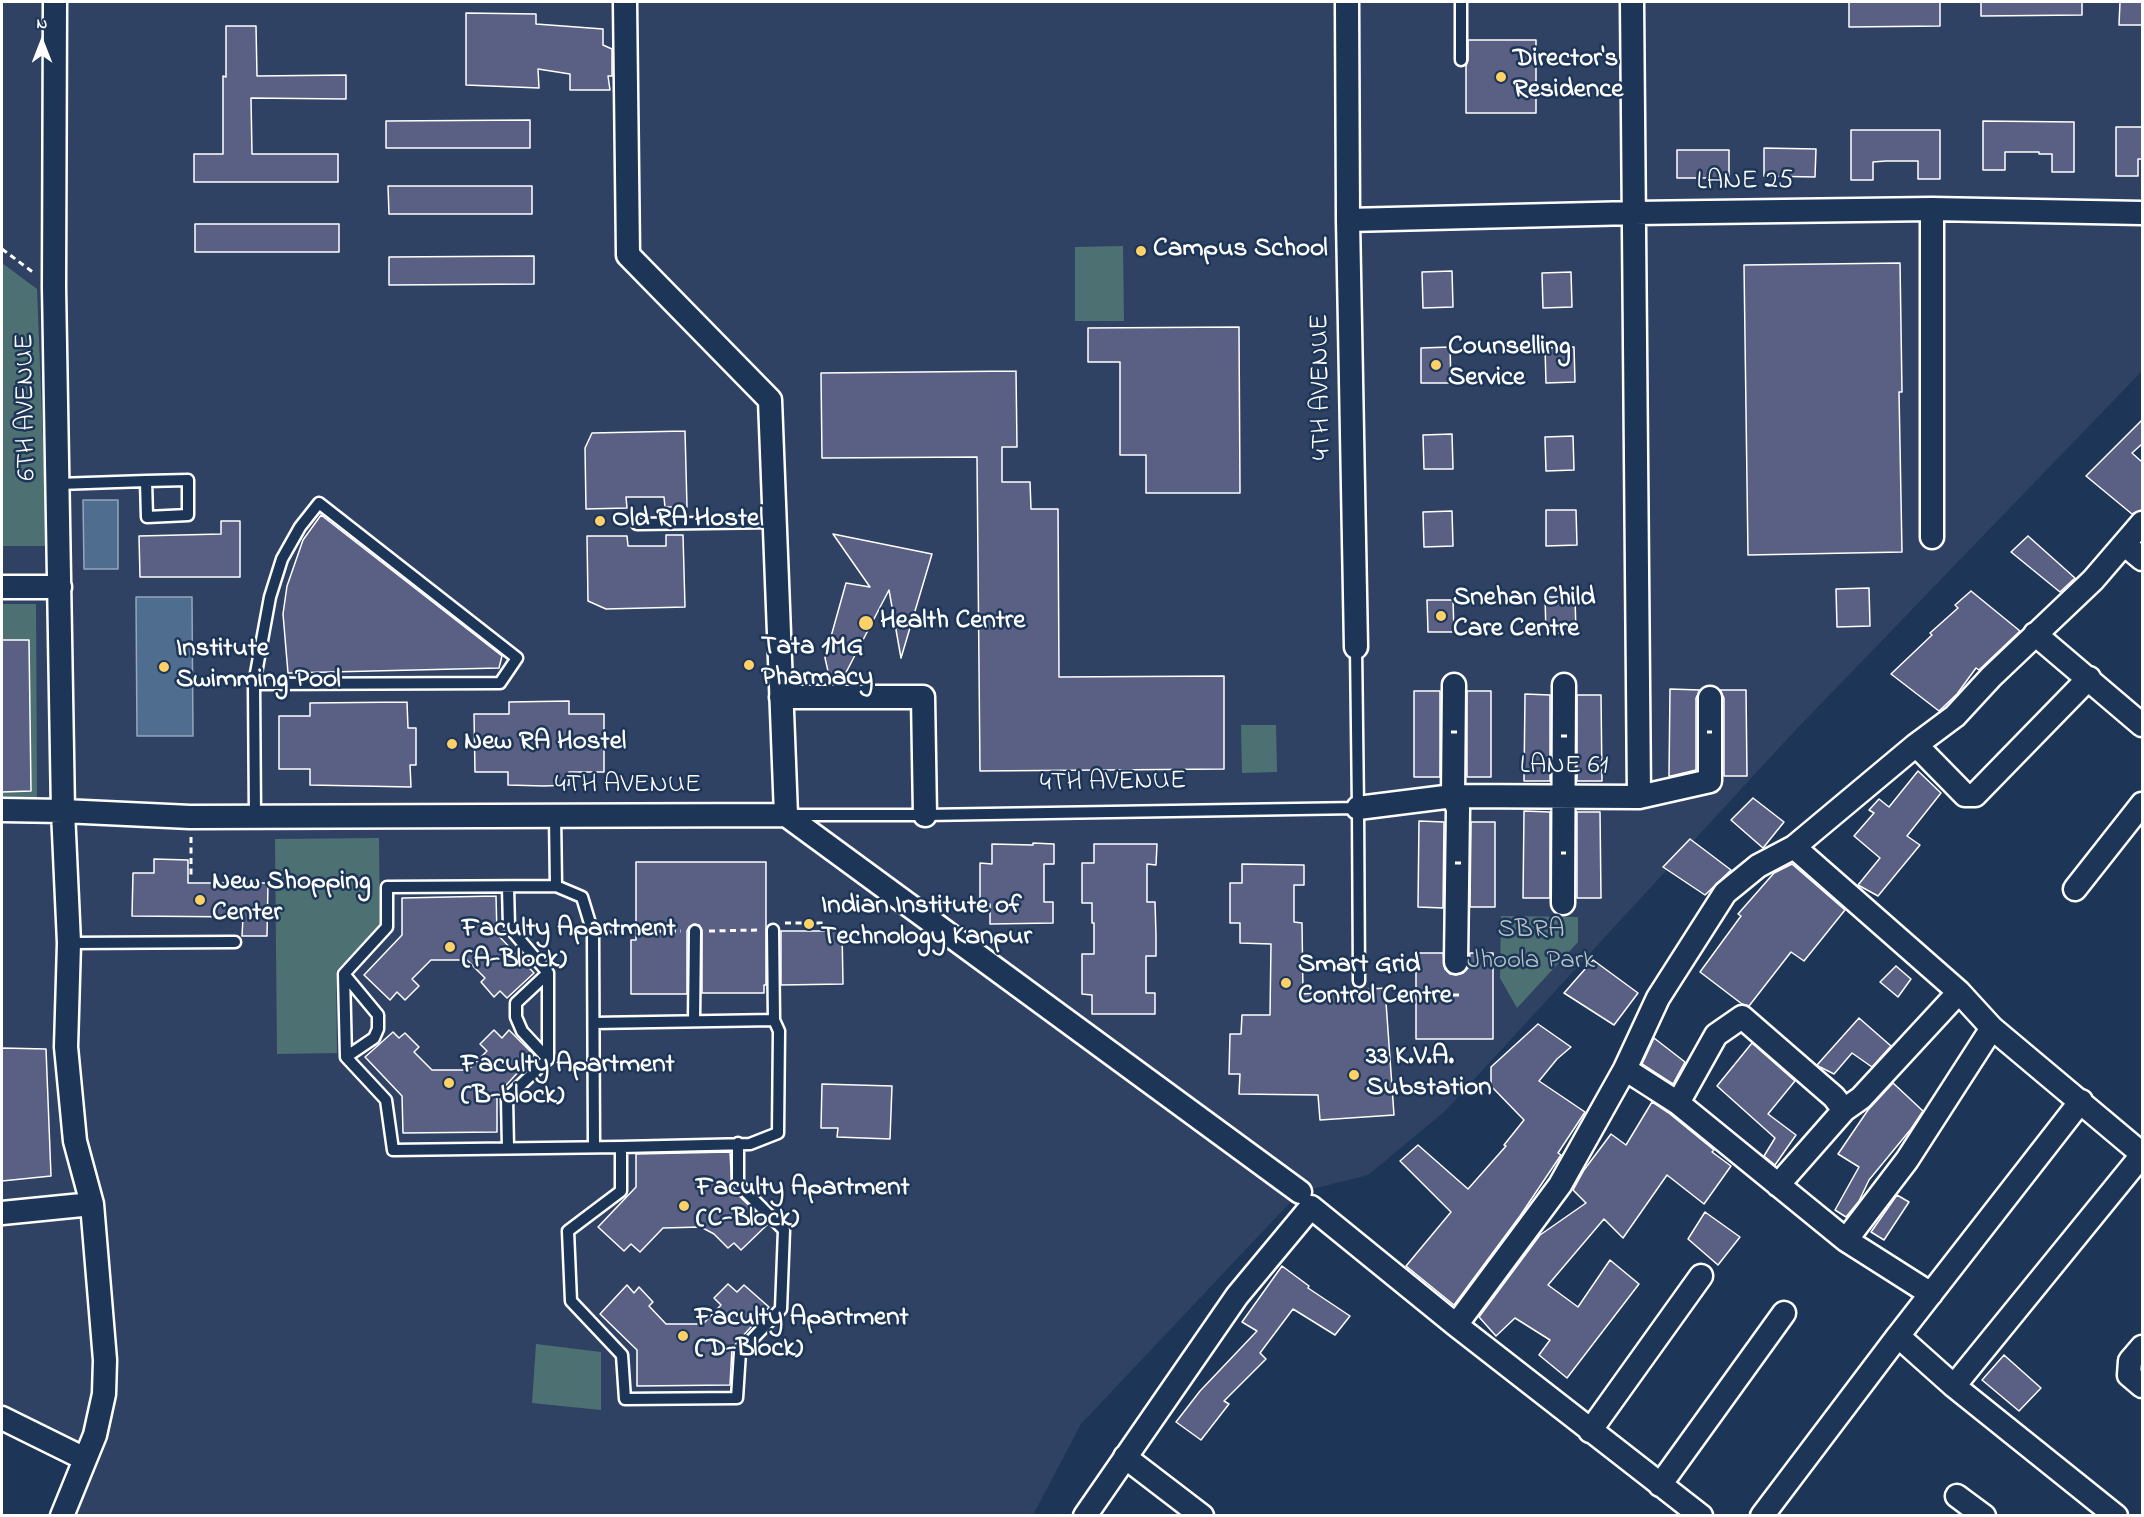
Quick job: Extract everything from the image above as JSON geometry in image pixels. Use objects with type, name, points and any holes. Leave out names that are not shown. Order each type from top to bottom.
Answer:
[{"type":"street","name":"6TH AVENUE","points":[[55,2],[54,287],[63,811],[69,943],[66,1047],[75,1141],[92,1204],[105,1360],[104,1394],[96,1435],[62,1515]]},
{"type":"street","points":[[625,2],[628,255],[770,400],[786,815],[1300,1192]]},
{"type":"street","name":"4TH AVENUE","points":[[1347,2],[1348,220],[1356,646]]},
{"type":"street","name":"LANE 61","points":[[1358,808],[1453,796],[1639,797],[1632,2]]},
{"type":"street","points":[[1932,209],[1932,537]]},
{"type":"street","name":"LANE 25","points":[[1348,220],[1932,209],[2142,213]]},
{"type":"street","points":[[1456,1325],[1560,1185],[1625,1069],[1658,998],[1725,893],[1758,866],[1794,847],[1955,716],[1991,677],[2093,580],[2142,523]]},
{"type":"street","points":[[2124,544],[2142,559]]},
{"type":"street","points":[[2,587],[60,587]]},
{"type":"street","points":[[2035,634],[2142,725]]},
{"type":"street","points":[[1916,746],[1965,795],[1975,795],[2089,678]]},
{"type":"street","points":[[1454,685],[1453,796],[1458,809],[1456,962]]},
{"type":"street","points":[[1563,903],[1564,685]]},
{"type":"street","points":[[781,697],[923,697],[925,815]]},
{"type":"street","points":[[1639,797],[1710,781],[1710,698]]},
{"type":"street","points":[[2075,889],[2142,804]]},
{"type":"street","name":"4TH AVENUE","points":[[2,810],[190,818],[786,815]]},
{"type":"street","points":[[1794,847],[1959,992],[1992,1028],[2142,1155],[1954,1386]]},
{"type":"street","points":[[1778,1185],[1844,1110],[1862,1098],[1959,992]]},
{"type":"street","points":[[1678,1103],[1716,1035],[1742,1017],[1834,1097],[1844,1110]]},
{"type":"street","points":[[1846,1240],[1907,1160],[1992,1028]]},
{"type":"street","points":[[1625,1069],[1678,1103],[1846,1240],[1931,1294]]},
{"type":"street","points":[[1762,1515],[2081,1101]]},
{"type":"street","points":[[2,1213],[92,1204]]},
{"type":"street","points":[[1085,1515],[1237,1296],[1311,1207],[1590,1431],[1701,1515]]},
{"type":"street","points":[[1590,1431],[1701,1276]]},
{"type":"street","points":[[1660,1485],[1784,1313]]},
{"type":"street","points":[[1898,1336],[1954,1386],[2116,1515]]},
{"type":"street","points":[[2142,1347],[2130,1361],[2129,1374],[2142,1386]]},
{"type":"street","points":[[2,1418],[85,1459]]},
{"type":"street","points":[[1125,1457],[1202,1515]]},
{"type":"street","points":[[1957,1496],[1984,1515]]},
{"type":"lane","points":[[1461,2],[1461,60]]},
{"type":"lane","points":[[58,484],[146,481],[188,480],[188,515],[147,517],[146,481]]},
{"type":"lane","points":[[254,684],[500,683],[517,658],[319,503],[300,527],[282,559],[270,597],[254,684],[255,818]]},
{"type":"lane","points":[[637,524],[774,522]]},
{"type":"lane","name":"4TH AVENUE","points":[[786,815],[1358,808],[1356,646]]},
{"type":"lane","points":[[1358,808],[1359,981]]},
{"type":"lane","points":[[555,815],[556,886]]},
{"type":"lane","points":[[594,1147],[593,933],[582,897],[556,886],[387,887],[387,927],[344,974],[346,1057],[386,1100],[393,1150],[621,1147],[738,1143],[761,1141],[778,1133],[779,1031],[774,1020],[773,930]]},
{"type":"lane","points":[[508,887],[509,927],[548,973],[548,1059],[507,1098],[508,1148]]},
{"type":"lane","points":[[694,1021],[696,931]]},
{"type":"lane","points":[[69,943],[235,942]]},
{"type":"lane","points":[[548,973],[516,1003],[516,1017],[522,1031],[548,1059]]},
{"type":"lane","points":[[344,974],[378,1015],[378,1029],[374,1038],[346,1057]]},
{"type":"lane","points":[[594,1023],[774,1020]]},
{"type":"lane","points":[[621,1147],[621,1191],[568,1231],[571,1301],[622,1355],[625,1399],[736,1398],[740,1353],[781,1309],[784,1230],[738,1184],[738,1143]]},
{"type":"path","points":[[2,249],[54,287]]},
{"type":"path","points":[[1451,732],[1457,732]]},
{"type":"path","points":[[1707,732],[1712,732]]},
{"type":"path","points":[[1561,736],[1567,736]]},
{"type":"path","points":[[190,818],[191,878]]},
{"type":"path","points":[[1561,854],[1566,853]]},
{"type":"path","points":[[1455,863],[1461,863]]},
{"type":"path","points":[[1453,995],[1459,995]]},
{"type":"shaded area","name":"Indian Institute of Technology Kanpur","points":[[2,2],[2142,2],[2142,371],[1789,737],[1444,1112],[1368,1175],[1300,1192],[1081,1424],[1033,1515],[66,1515],[85,1459],[2,1421]]},
{"type":"shaded area","points":[[83,500],[118,500],[118,569],[84,569]]},
{"type":"shaded area","name":"Institute Swimming Pool","points":[[136,597],[192,597],[193,736],[137,736]]},
{"type":"green space","points":[[1123,246],[1124,321],[1075,321],[1075,247]]},
{"type":"green space","points":[[2,263],[37,289],[47,546],[2,546]]},
{"type":"green space","points":[[2,604],[36,604],[37,798],[2,799]]},
{"type":"green space","points":[[1241,725],[1276,725],[1277,772],[1242,773]]},
{"type":"green space","points":[[379,838],[380,925],[336,971],[337,1053],[277,1054],[275,839]]},
{"type":"green space","name":"SBRA Jhoola Park","points":[[1501,916],[1578,917],[1578,942],[1517,1008],[1500,978]]},
{"type":"green space","points":[[536,1344],[601,1352],[601,1410],[532,1403]]},
{"type":"building","points":[[1849,2],[1940,2],[1940,26],[1849,27]]},
{"type":"building","points":[[1981,2],[2082,2],[2082,15],[1981,16]]},
{"type":"building","points":[[2120,2],[2142,2],[2142,25],[2119,25]]},
{"type":"building","points":[[466,13],[536,14],[536,24],[603,29],[603,45],[612,49],[612,76],[608,76],[610,90],[570,90],[570,74],[538,69],[539,88],[466,85]]},
{"type":"building","points":[[226,26],[256,26],[257,76],[346,75],[346,99],[251,98],[252,154],[338,154],[338,182],[194,182],[194,154],[223,154],[223,76],[226,77]]},
{"type":"building","name":"Director's Residence","points":[[1468,40],[1536,40],[1536,113],[1466,113]]},
{"type":"building","points":[[530,120],[530,148],[386,148],[386,121]]},
{"type":"building","points":[[1983,121],[2074,122],[2074,172],[2052,172],[2052,154],[2039,154],[2039,152],[2005,152],[2005,170],[1983,170]]},
{"type":"building","points":[[2116,127],[2142,127],[2142,159],[2138,159],[2138,176],[2116,176]]},
{"type":"building","points":[[1851,130],[1940,130],[1940,179],[1918,179],[1918,161],[1886,161],[1873,162],[1873,180],[1851,180]]},
{"type":"building","points":[[1764,148],[1816,149],[1815,177],[1764,176]]},
{"type":"building","points":[[1677,150],[1729,150],[1729,178],[1677,178]]},
{"type":"building","points":[[388,186],[532,186],[532,214],[389,214]]},
{"type":"building","points":[[195,224],[339,224],[339,252],[195,252]]},
{"type":"building","points":[[534,256],[534,284],[389,285],[389,257]]},
{"type":"building","points":[[1900,263],[1902,392],[1899,392],[1902,552],[1748,555],[1744,265]]},
{"type":"building","points":[[1452,271],[1453,307],[1423,308],[1422,272]]},
{"type":"building","points":[[1571,272],[1572,307],[1543,308],[1542,273]]},
{"type":"building","points":[[1239,327],[1240,493],[1146,493],[1146,455],[1120,455],[1120,362],[1088,362],[1088,328]]},
{"type":"building","name":"Counselling Service","points":[[1450,347],[1451,383],[1421,383],[1421,348]]},
{"type":"building","points":[[1574,347],[1575,382],[1546,383],[1545,348]]},
{"type":"building","points":[[1016,371],[1017,447],[1002,447],[1002,482],[1030,482],[1031,509],[1058,509],[1059,677],[1224,676],[1224,769],[980,771],[977,457],[822,458],[821,373]]},
{"type":"building","points":[[2142,420],[2142,444],[2132,453],[2142,462],[2142,510],[2132,514],[2086,476]]},
{"type":"building","points":[[685,431],[687,507],[665,507],[664,497],[626,497],[627,508],[586,509],[585,448],[592,433]]},
{"type":"building","points":[[1452,434],[1453,469],[1424,469],[1423,435]]},
{"type":"building","points":[[1573,436],[1574,470],[1546,471],[1545,437]]},
{"type":"building","points":[[1546,510],[1576,510],[1577,545],[1546,546]]},
{"type":"building","points":[[1452,511],[1453,546],[1424,547],[1423,512]]},
{"type":"building","points":[[321,515],[502,656],[499,668],[288,673],[283,614],[287,586],[303,540]]},
{"type":"building","points":[[221,521],[240,521],[240,577],[140,577],[139,536],[221,534]]},
{"type":"building","name":"Health Centre","points":[[833,534],[932,554],[901,658],[889,590],[840,684],[831,684],[825,658],[846,583],[870,587]]},
{"type":"building","points":[[666,535],[683,535],[685,607],[606,609],[588,601],[587,536],[627,536],[628,546],[666,546]]},
{"type":"building","points":[[2028,536],[2075,578],[2060,592],[2011,552]]},
{"type":"building","points":[[1869,588],[1870,626],[1837,627],[1836,589]]},
{"type":"building","points":[[1971,591],[2020,631],[1979,670],[1976,668],[1957,694],[1939,711],[1891,674],[1932,635],[1930,633],[1958,608],[1955,605]]},
{"type":"building","points":[[1545,597],[1575,597],[1576,633],[1546,633]]},
{"type":"building","name":"Snehan Child Care Centre","points":[[1427,600],[1453,600],[1454,632],[1428,632]]},
{"type":"building","points":[[2,640],[29,640],[31,791],[2,792]]},
{"type":"building","points":[[1670,689],[1700,690],[1696,698],[1696,770],[1669,776]]},
{"type":"building","points":[[1720,690],[1746,690],[1747,776],[1724,776],[1724,698]]},
{"type":"building","points":[[1414,691],[1440,691],[1440,777],[1414,777]]},
{"type":"building","points":[[1467,691],[1491,691],[1491,777],[1467,777]]},
{"type":"building","points":[[1525,694],[1550,695],[1550,781],[1524,781]]},
{"type":"building","points":[[1577,695],[1601,695],[1602,781],[1577,781]]},
{"type":"building","points":[[569,701],[569,714],[604,714],[604,772],[569,772],[569,785],[544,786],[508,785],[508,772],[475,772],[474,714],[509,714],[509,702]]},
{"type":"building","points":[[407,702],[408,728],[416,728],[416,765],[410,765],[411,787],[310,785],[310,769],[279,769],[279,716],[310,716],[310,703]]},
{"type":"building","points":[[1918,771],[1941,793],[1907,836],[1920,845],[1878,896],[1858,885],[1880,858],[1854,836],[1874,813],[1869,810],[1879,799],[1889,807]]},
{"type":"building","points":[[1753,798],[1784,822],[1763,848],[1731,820]]},
{"type":"building","points":[[1524,811],[1550,812],[1550,898],[1523,898]]},
{"type":"building","points":[[1577,812],[1600,812],[1601,898],[1577,898]]},
{"type":"building","points":[[1419,821],[1444,822],[1443,908],[1418,907]]},
{"type":"building","points":[[1471,822],[1495,822],[1495,907],[1470,907]]},
{"type":"building","points":[[1690,839],[1731,870],[1705,895],[1663,867]]},
{"type":"building","points":[[1033,843],[1054,844],[1054,864],[1044,864],[1044,902],[1053,902],[1053,923],[990,924],[990,904],[980,904],[980,863],[992,864],[992,844],[1033,845]]},
{"type":"building","points":[[1094,844],[1157,844],[1156,865],[1147,864],[1147,902],[1155,902],[1156,956],[1146,956],[1146,993],[1155,993],[1155,1014],[1092,1014],[1092,995],[1082,994],[1082,954],[1094,954],[1094,923],[1092,923],[1092,903],[1082,903],[1082,863],[1094,863]]},
{"type":"building","name":"New Shopping Center","points":[[154,859],[188,860],[188,883],[268,883],[267,936],[242,936],[243,917],[132,916],[133,873],[154,873]]},
{"type":"building","points":[[636,862],[766,862],[766,985],[764,985],[764,993],[702,993],[702,930],[699,925],[694,924],[687,931],[687,994],[631,994],[631,940],[636,940]]},
{"type":"building","points":[[1242,864],[1304,865],[1304,885],[1294,885],[1294,922],[1302,923],[1303,994],[1385,988],[1394,1115],[1320,1120],[1318,1095],[1239,1094],[1240,1074],[1229,1074],[1230,1034],[1241,1034],[1242,1015],[1270,1015],[1271,944],[1240,943],[1240,923],[1230,923],[1230,883],[1242,883]]},
{"type":"building","points":[[1792,864],[1845,910],[1804,961],[1791,952],[1749,1006],[1742,1004],[1700,972],[1741,916],[1738,914],[1774,873]]},
{"type":"building","name":"Faculty Apartment (A-Block)","points":[[496,896],[497,934],[534,973],[507,998],[500,991],[494,997],[481,982],[485,978],[467,960],[431,960],[412,979],[419,986],[405,1000],[397,992],[390,1000],[364,975],[402,935],[402,898]]},
{"type":"building","points":[[781,931],[842,931],[843,984],[781,985]]},
{"type":"building","points":[[1416,953],[1443,953],[1445,969],[1450,974],[1456,975],[1468,968],[1470,953],[1493,953],[1493,1039],[1416,1039]]},
{"type":"building","points":[[1593,960],[1638,993],[1614,1025],[1564,993]]},
{"type":"building","points":[[1896,966],[1911,979],[1898,997],[1880,982]]},
{"type":"building","points":[[1859,1018],[1891,1046],[1872,1067],[1852,1053],[1834,1074],[1817,1065]]},
{"type":"building","points":[[1538,1024],[1571,1047],[1557,1059],[1539,1081],[1585,1112],[1558,1153],[1561,1155],[1520,1216],[1454,1305],[1406,1266],[1451,1212],[1400,1161],[1418,1145],[1468,1189],[1506,1146],[1504,1145],[1524,1120],[1491,1086],[1491,1067]]},
{"type":"building","name":"Faculty Apartment (B-block)","points":[[494,1030],[502,1038],[509,1030],[534,1055],[497,1095],[497,1132],[403,1133],[402,1096],[365,1057],[393,1032],[399,1038],[405,1033],[419,1047],[414,1052],[432,1070],[468,1070],[487,1051],[480,1044]]},
{"type":"building","points":[[1654,1038],[1685,1062],[1673,1084],[1642,1064]]},
{"type":"building","points":[[1752,1043],[1795,1081],[1768,1114],[1796,1135],[1775,1165],[1764,1156],[1775,1138],[1717,1086]]},
{"type":"building","points":[[2,1048],[46,1049],[51,1176],[2,1181]]},
{"type":"building","points":[[1893,1083],[1923,1111],[1869,1180],[1859,1201],[1846,1217],[1835,1210],[1859,1167],[1838,1154],[1868,1110]]},
{"type":"building","points":[[822,1084],[892,1086],[890,1139],[837,1137],[838,1128],[821,1128]]},
{"type":"building","points":[[1652,1102],[1670,1114],[1731,1166],[1704,1204],[1667,1175],[1623,1238],[1604,1219],[1548,1285],[1578,1307],[1610,1260],[1639,1284],[1567,1378],[1539,1355],[1550,1340],[1515,1318],[1496,1336],[1479,1317],[1540,1235],[1586,1203],[1573,1190],[1584,1170],[1611,1134],[1626,1145]]},
{"type":"building","name":"Faculty Apartment (C-Block)","points":[[730,1152],[732,1189],[768,1224],[741,1250],[734,1243],[728,1248],[714,1234],[701,1227],[663,1228],[640,1252],[631,1244],[624,1251],[598,1227],[636,1187],[636,1154]]},
{"type":"building","points":[[1897,1195],[1909,1202],[1884,1240],[1871,1232]]},
{"type":"building","points":[[1705,1212],[1740,1237],[1718,1265],[1688,1239]]},
{"type":"building","points":[[1282,1266],[1309,1286],[1308,1288],[1350,1316],[1335,1335],[1293,1309],[1260,1353],[1266,1359],[1224,1401],[1229,1404],[1201,1440],[1176,1422],[1200,1391],[1257,1331],[1242,1322]]},
{"type":"building","name":"Faculty Apartment (D-Block)","points":[[728,1284],[737,1292],[744,1285],[769,1307],[732,1348],[730,1385],[637,1386],[637,1350],[600,1314],[627,1285],[634,1293],[639,1287],[653,1302],[649,1306],[666,1324],[703,1324],[721,1305],[714,1298]]},
{"type":"building","points":[[2004,1355],[2041,1388],[2019,1411],[1982,1380]]},
{"type":"place","name":"Director's Residence","points":[[1501,77]]},
{"type":"place","name":"Campus School","points":[[1141,251]]},
{"type":"place","name":"Counselling Service","points":[[1436,365]]},
{"type":"place","name":"Old RA Hostel","points":[[600,521]]},
{"type":"place","name":"Snehan Child Care Centre","points":[[1441,616]]},
{"type":"place","name":"Health Centre","points":[[866,623]]},
{"type":"place","name":"Tata 1MG Pharmacy","points":[[749,665]]},
{"type":"place","name":"Institute Swimming Pool","points":[[164,667]]},
{"type":"place","name":"New RA Hostel","points":[[452,744]]},
{"type":"place","name":"New Shopping Center","points":[[200,900]]},
{"type":"place","name":"Indian Institute of Technology Kanpur","points":[[809,924]]},
{"type":"place","name":"Faculty Apartment (A-Block)","points":[[450,947]]},
{"type":"place","name":"Smart Grid Control Centre","points":[[1286,983]]},
{"type":"place","name":"33 K.V.A. Substation","points":[[1354,1075]]},
{"type":"place","name":"Faculty Apartment (B-block)","points":[[449,1083]]},
{"type":"place","name":"Faculty Apartment (C-Block)","points":[[684,1206]]},
{"type":"place","name":"Faculty Apartment (D-Block)","points":[[683,1336]]}]
